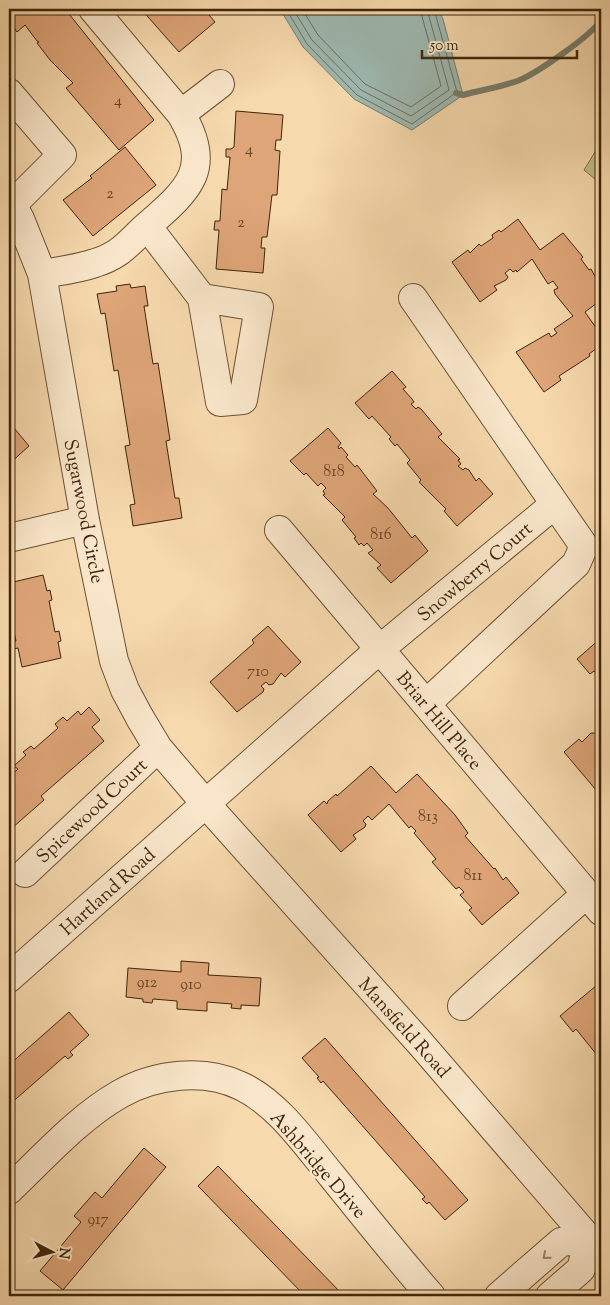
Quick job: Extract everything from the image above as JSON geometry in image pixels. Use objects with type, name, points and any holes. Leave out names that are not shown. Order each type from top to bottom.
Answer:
[{"type":"street","points":[[42,274],[94,264],[123,250],[185,191],[192,181],[196,168],[196,152],[191,131],[181,114],[93,9]]},
{"type":"street","points":[[181,114],[220,84]]},
{"type":"street","points":[[9,93],[62,155],[10,202]]},
{"type":"street","name":"Sugarwood Circle","points":[[10,202],[20,220],[42,274],[85,520],[114,661],[125,690],[158,748],[204,803]]},
{"type":"street","points":[[148,226],[202,298]]},
{"type":"street","points":[[413,298],[584,546],[576,564],[427,704]]},
{"type":"street","name":"Snowberry Court","points":[[204,803],[380,650],[555,504]]},
{"type":"street","points":[[9,538],[85,520]]},
{"type":"street","name":"Briar Hill Place","points":[[279,530],[594,902]]},
{"type":"street","name":"Spicewood Court","points":[[25,873],[158,748]]},
{"type":"street","name":"Hartland Road","points":[[9,978],[204,803]]},
{"type":"street","name":"Mansfield Road","points":[[204,803],[597,1240]]},
{"type":"street","points":[[462,1006],[594,902]]},
{"type":"street","name":"Ashbridge Drive","points":[[9,1190],[62,1139],[89,1116],[120,1094],[149,1080],[176,1076],[209,1076],[240,1085],[254,1093],[292,1128],[431,1296]]},
{"type":"street","points":[[499,1296],[561,1242],[597,1240]]},
{"type":"street","points":[[550,1296],[581,1268],[597,1240]]},
{"type":"shaded area","points":[[601,142],[601,184],[584,170]]},
{"type":"water","points":[[280,9],[438,9],[443,19],[463,95],[412,130],[354,99],[303,47]]},
{"type":"building","points":[[9,9],[65,9],[154,120],[119,150],[66,88],[73,83],[50,60],[37,43],[39,42],[25,25],[17,32],[9,21]]},
{"type":"building","points":[[141,9],[204,9],[215,22],[179,52]]},
{"type":"building","points":[[236,111],[283,115],[281,140],[276,140],[275,150],[280,151],[277,195],[272,195],[267,237],[262,237],[261,248],[265,248],[263,273],[216,269],[219,230],[214,230],[215,221],[220,221],[222,189],[227,190],[230,157],[226,157],[226,149],[234,147]]},
{"type":"building","points":[[125,147],[156,185],[93,236],[63,200],[92,178],[90,176]]},
{"type":"building","points":[[518,219],[540,250],[563,233],[583,257],[581,259],[589,270],[591,269],[601,287],[601,300],[585,312],[601,335],[601,345],[589,354],[590,356],[559,376],[561,380],[544,392],[516,352],[549,333],[551,337],[557,333],[554,329],[573,316],[555,294],[554,290],[558,288],[553,281],[548,284],[532,259],[517,272],[516,270],[513,272],[510,269],[505,273],[508,277],[506,280],[494,286],[497,290],[480,302],[452,262],[468,250],[470,253],[479,244],[481,246],[493,238],[492,235],[499,230],[501,232]]},
{"type":"building","points":[[130,284],[131,288],[145,286],[148,306],[144,306],[153,364],[158,363],[170,440],[166,441],[175,498],[179,498],[182,518],[133,526],[130,505],[135,504],[125,446],[130,445],[118,370],[114,371],[105,313],[101,314],[97,294],[117,291],[116,286]]},
{"type":"building","points":[[392,371],[406,387],[403,389],[414,402],[411,404],[416,409],[418,407],[421,409],[442,434],[438,437],[460,459],[458,460],[461,464],[458,466],[463,470],[465,468],[469,470],[476,481],[479,478],[493,494],[457,526],[444,511],[446,509],[419,482],[421,480],[407,463],[410,460],[397,444],[395,446],[389,439],[391,437],[372,416],[369,419],[355,403]]},
{"type":"building","points":[[9,422],[29,446],[9,464]]},
{"type":"building","points":[[328,428],[341,443],[338,447],[339,449],[341,447],[348,455],[346,457],[355,467],[357,465],[377,491],[373,494],[388,508],[412,538],[415,535],[428,551],[391,583],[377,568],[381,565],[368,553],[373,550],[367,543],[364,546],[361,543],[359,545],[354,538],[356,537],[342,520],[345,517],[323,495],[325,494],[323,491],[326,488],[321,483],[318,486],[306,473],[304,475],[290,461]]},
{"type":"building","points":[[43,575],[47,591],[50,590],[52,600],[49,601],[55,632],[59,631],[61,641],[58,642],[61,658],[22,667],[18,648],[13,649],[11,642],[16,641],[9,609],[9,583]]},
{"type":"building","points":[[268,626],[301,662],[285,677],[281,673],[273,684],[269,685],[266,682],[261,686],[264,689],[263,692],[237,712],[210,682],[254,643],[252,640]]},
{"type":"building","points":[[601,638],[601,679],[594,671],[590,674],[577,659]]},
{"type":"building","points":[[89,707],[100,720],[92,727],[104,741],[41,796],[44,800],[12,828],[9,824],[9,777],[18,769],[14,766],[26,755],[23,752],[31,746],[34,749],[58,728],[55,724],[63,717],[67,721],[78,711],[81,715]]},
{"type":"building","points":[[601,728],[601,786],[596,790],[564,752],[579,739],[582,742],[591,733],[596,733]]},
{"type":"building","points":[[371,766],[396,793],[417,774],[455,815],[468,833],[465,836],[495,868],[503,880],[506,877],[519,893],[482,925],[469,910],[472,908],[460,895],[464,892],[459,887],[456,889],[432,862],[436,859],[414,833],[416,831],[411,826],[409,828],[389,804],[372,820],[368,816],[363,821],[366,824],[365,827],[353,835],[356,839],[341,852],[308,815],[324,801],[327,804],[336,794],[337,796]]},
{"type":"building","points":[[181,961],[209,963],[208,975],[261,978],[259,1006],[241,1005],[241,1009],[231,1008],[232,1004],[207,1002],[207,1011],[177,1009],[177,1001],[153,999],[152,1003],[143,1002],[143,999],[126,997],[128,968],[181,972]]},
{"type":"building","points":[[597,985],[601,989],[601,1060],[576,1029],[573,1032],[560,1016]]},
{"type":"building","points":[[69,1012],[89,1035],[70,1052],[73,1055],[68,1059],[65,1056],[9,1105],[9,1065]]},
{"type":"building","points":[[325,1038],[468,1200],[445,1220],[429,1202],[427,1204],[422,1199],[425,1197],[323,1081],[321,1083],[317,1078],[319,1077],[302,1058]]},
{"type":"building","points":[[144,1148],[166,1167],[63,1290],[40,1271],[81,1222],[74,1216],[95,1192],[102,1198]]},
{"type":"building","points":[[218,1166],[342,1294],[340,1296],[305,1296],[198,1186]]},
{"type":"waterway","points":[[456,93],[463,95],[520,80],[564,53],[587,35],[601,20]]}]
